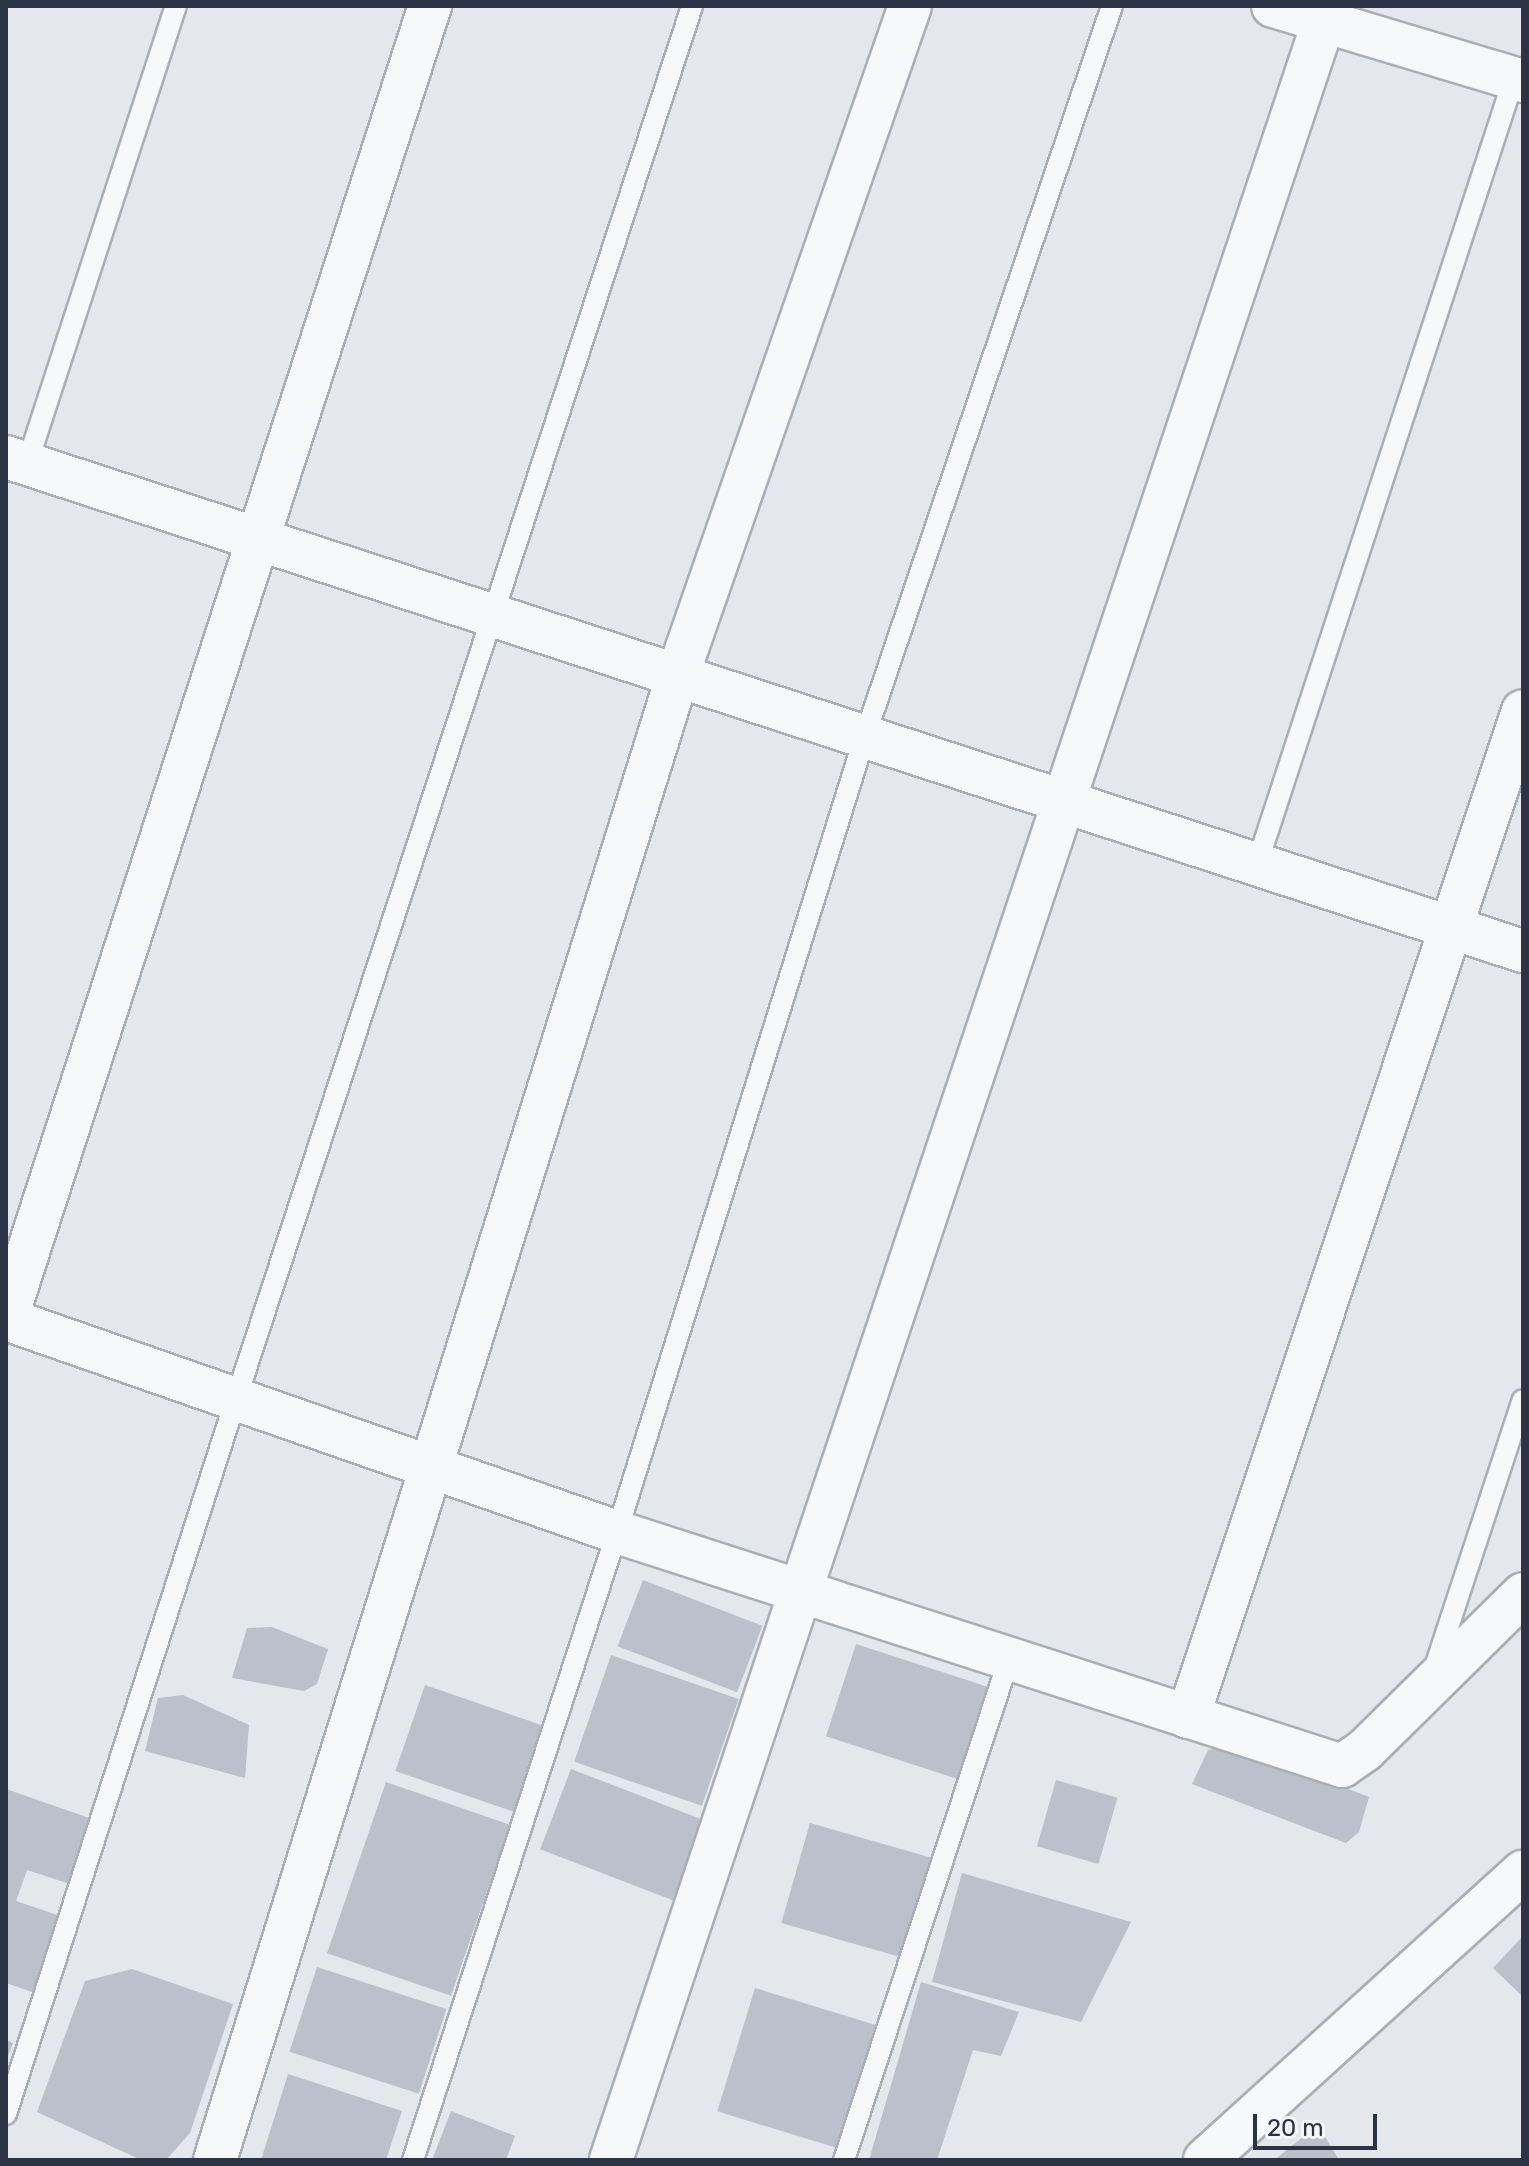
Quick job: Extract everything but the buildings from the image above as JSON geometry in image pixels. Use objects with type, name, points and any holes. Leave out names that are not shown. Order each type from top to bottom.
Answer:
[{"type":"street","points":[[430,6],[6,1320],[617,1532],[1342,1766],[1365,1750],[1523,1594]]},
{"type":"street","points":[[215,2160],[678,674],[910,6]]},
{"type":"street","points":[[1273,6],[1518,79]]},
{"type":"street","points":[[611,2160],[1323,23]]},
{"type":"street","points":[[17,460],[1523,951]]},
{"type":"street","points":[[1188,1717],[1523,711]]},
{"type":"street","points":[[1205,2160],[1523,1872]]},
{"type":"lane","points":[[17,460],[176,6]]},
{"type":"lane","points":[[6,2114],[236,1399],[692,6]]},
{"type":"lane","points":[[413,2160],[617,1532],[865,736],[1112,6]]},
{"type":"lane","points":[[1257,864],[1518,79]]},
{"type":"lane","points":[[1428,1688],[1523,1400]]},
{"type":"lane","points":[[844,2160],[1009,1659]]}]
